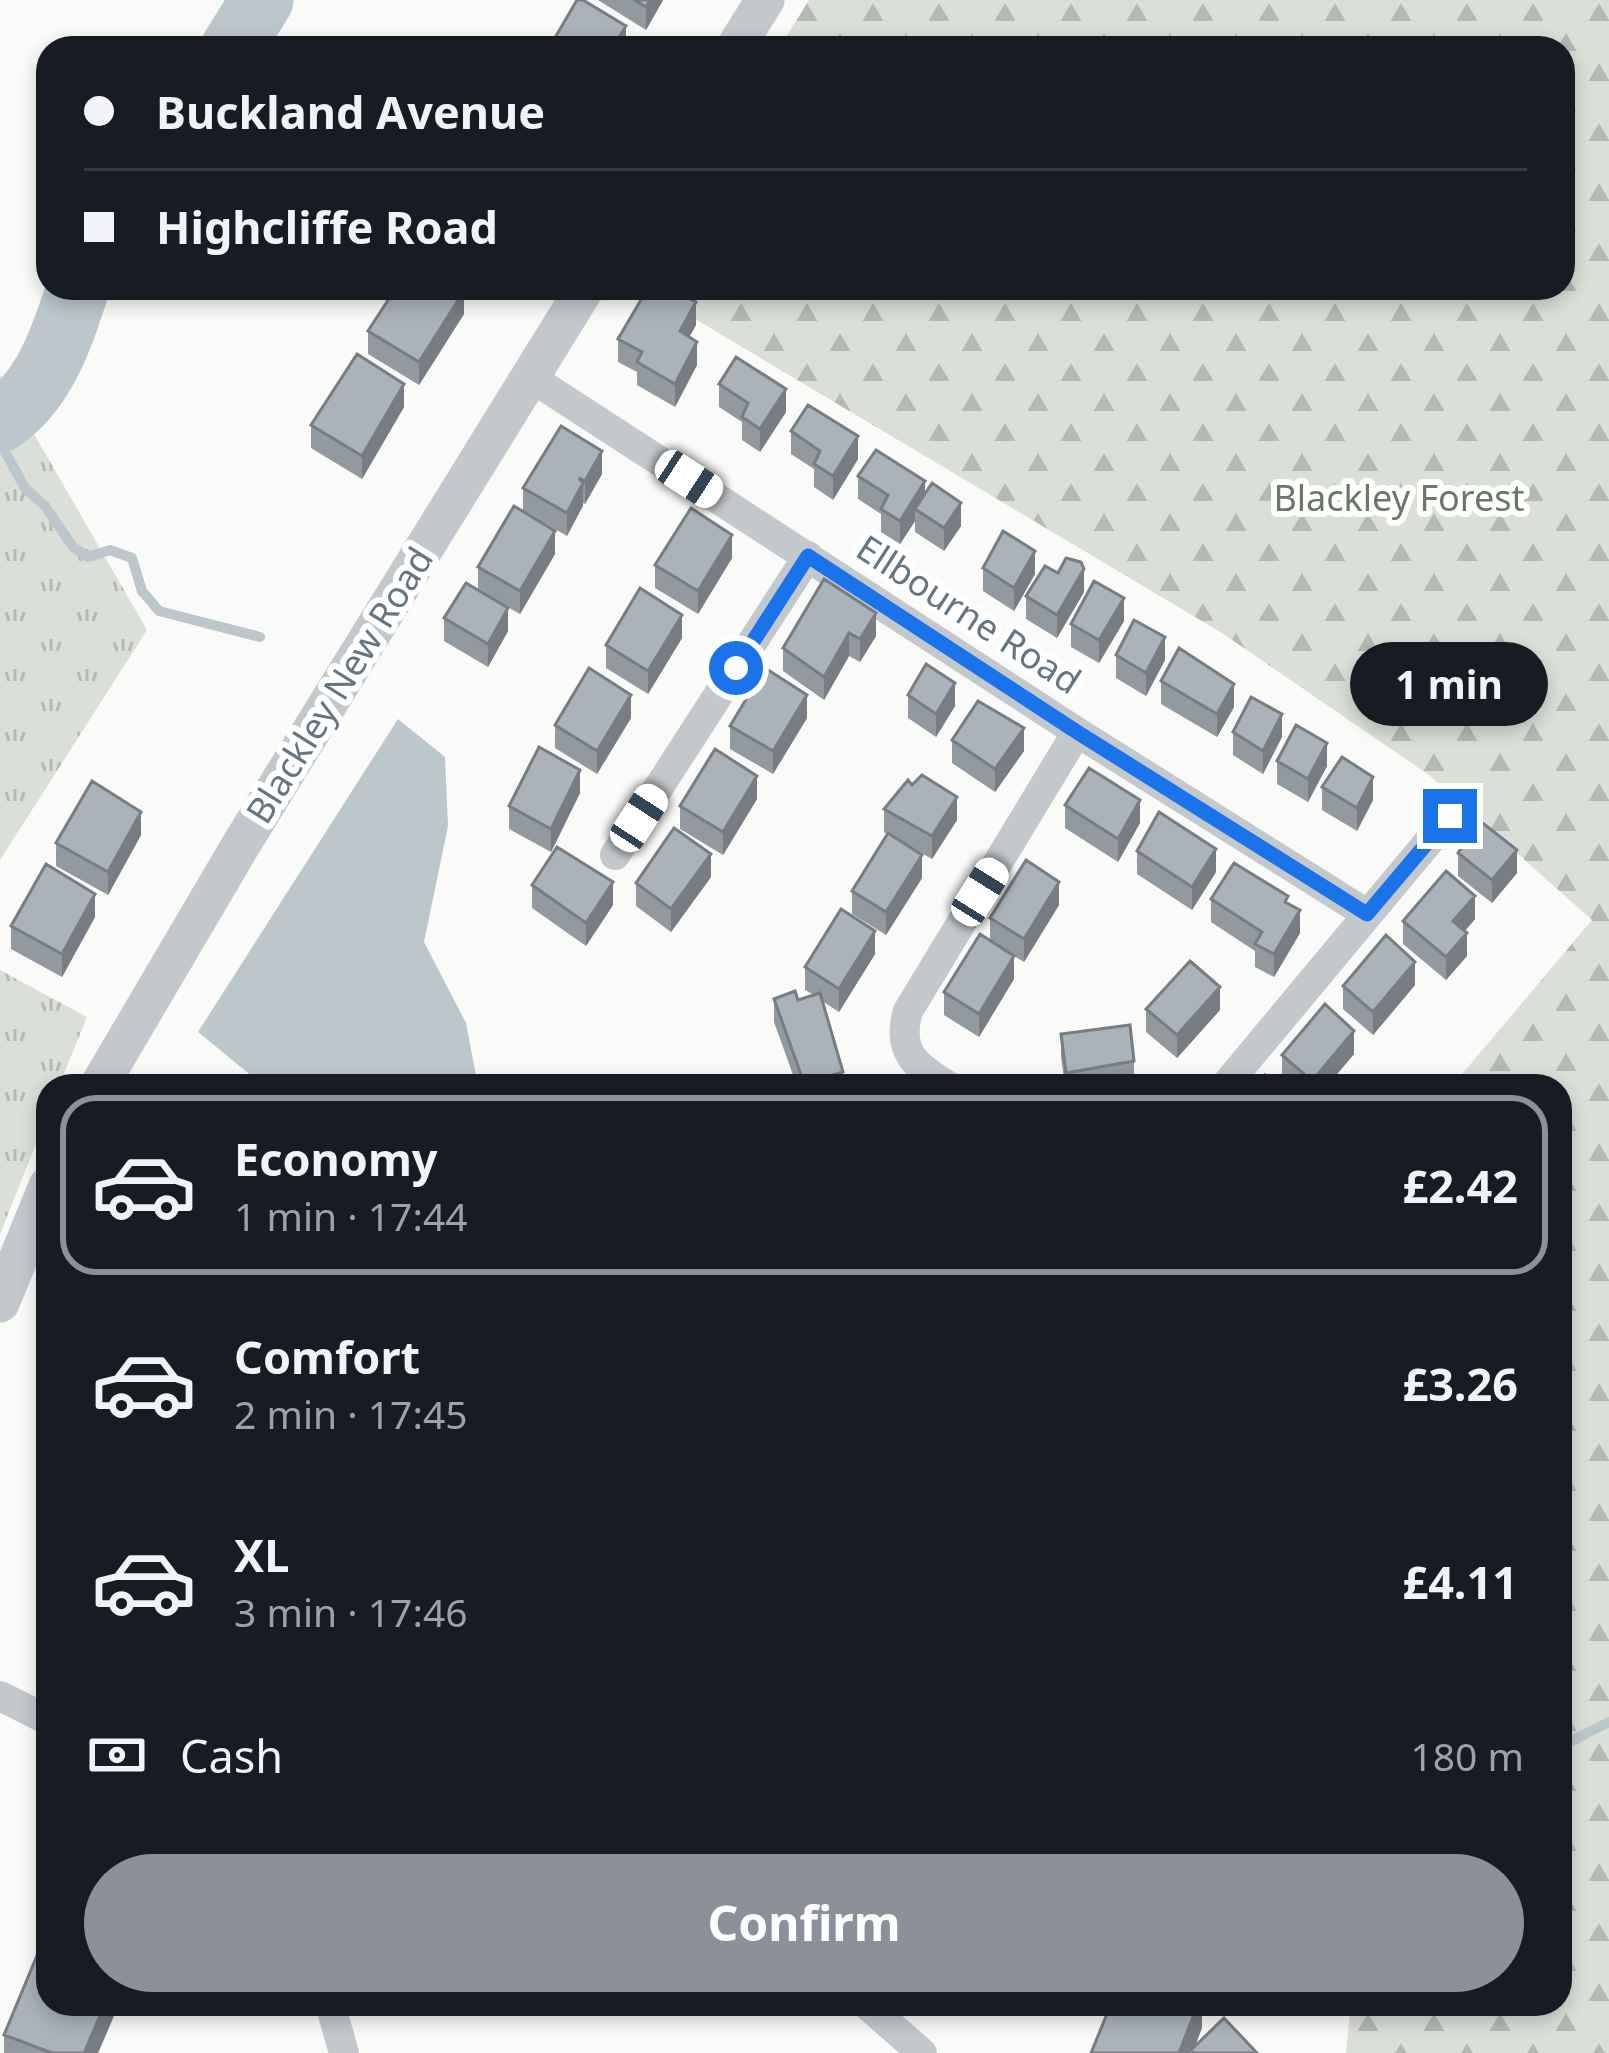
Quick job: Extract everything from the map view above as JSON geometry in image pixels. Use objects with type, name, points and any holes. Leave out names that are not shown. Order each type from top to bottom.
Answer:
[{"type":"street","points":[[742,36],[765,0]]},
{"type":"street","name":"Blackley New Road","points":[[106,1074],[242,843],[578,300]]},
{"type":"street","name":"Ellbourne Road","points":[[530,376],[1077,732],[1367,914]]},
{"type":"street","points":[[615,855],[808,556]]},
{"type":"street","points":[[931,1074],[907,1049],[902,1031],[908,1011],[1077,732]]},
{"type":"street","points":[[1235,1074],[1450,816]]},
{"type":"street","points":[[0,1303],[36,1215]]},
{"type":"street","points":[[0,1696],[36,1714]]},
{"type":"street","points":[[340,2016],[344,2053]]},
{"type":"street","points":[[880,2016],[922,2053]]},
{"type":"green space","name":"Blackley Forest","points":[[809,0],[1609,0],[1609,2053],[1346,2053],[1350,2016],[1572,2016],[1572,1074],[1462,1074],[1592,920],[1429,775],[1222,633],[663,300],[1575,300],[1575,36],[786,36]]},
{"type":"green space","points":[[0,375],[147,630],[0,860]]},
{"type":"green space","points":[[0,970],[87,1017],[64,1074],[36,1074],[36,1144],[0,1234]]},
{"type":"shaded area","points":[[398,719],[445,757],[448,826],[424,942],[466,1023],[476,1074],[249,1074],[198,1032]]},
{"type":"building","points":[[577,0],[626,26],[620,36],[556,36]]},
{"type":"building","points":[[388,300],[458,300],[419,362],[368,331]]},
{"type":"building","points":[[641,300],[696,302],[680,331],[697,342],[675,384],[637,362],[642,352],[618,339]]},
{"type":"building","points":[[357,354],[404,384],[362,456],[311,425]]},
{"type":"building","points":[[736,357],[786,389],[760,429],[742,417],[748,403],[719,384]]},
{"type":"building","points":[[808,405],[858,436],[833,476],[814,464],[820,451],[791,431]]},
{"type":"building","points":[[561,426],[602,451],[585,481],[579,478],[583,483],[567,513],[523,488]]},
{"type":"building","points":[[876,450],[925,481],[900,521],[881,509],[888,495],[858,476]]},
{"type":"building","points":[[932,483],[961,503],[944,528],[915,509]]},
{"type":"building","points":[[514,506],[555,531],[520,591],[478,567]]},
{"type":"building","points":[[691,508],[732,535],[698,591],[655,565]]},
{"type":"building","points":[[1003,531],[1035,551],[1014,588],[983,568]]},
{"type":"building","points":[[1066,558],[1081,562],[1084,569],[1057,615],[1026,596],[1045,566],[1058,573]]},
{"type":"building","points":[[824,579],[876,613],[860,639],[849,633],[824,677],[783,648]]},
{"type":"building","points":[[1094,581],[1124,598],[1099,640],[1071,624]]},
{"type":"building","points":[[466,583],[508,608],[488,644],[444,618]]},
{"type":"building","points":[[640,588],[682,615],[648,671],[606,645]]},
{"type":"building","points":[[1134,620],[1165,637],[1146,673],[1116,655]]},
{"type":"building","points":[[1179,648],[1234,684],[1217,714],[1161,681]]},
{"type":"building","points":[[926,664],[955,683],[936,714],[908,695]]},
{"type":"building","points":[[589,668],[631,695],[597,751],[555,725]]},
{"type":"building","points":[[765,668],[807,695],[773,751],[730,726]]},
{"type":"building","points":[[1251,697],[1282,714],[1263,751],[1233,732]]},
{"type":"building","points":[[978,701],[1024,728],[995,769],[952,740]]},
{"type":"building","points":[[1296,725],[1327,743],[1308,779],[1277,761]]},
{"type":"building","points":[[539,747],[580,770],[551,829],[509,806]]},
{"type":"building","points":[[715,749],[757,776],[723,832],[680,806]]},
{"type":"building","points":[[1342,757],[1373,777],[1357,808],[1322,787]]},
{"type":"building","points":[[1089,768],[1140,800],[1118,839],[1065,805]]},
{"type":"building","points":[[922,775],[957,797],[932,836],[884,809],[908,780],[912,785]]},
{"type":"building","points":[[92,781],[141,812],[108,872],[56,843]]},
{"type":"building","points":[[1159,812],[1216,849],[1192,887],[1137,851]]},
{"type":"building","points":[[1480,821],[1517,850],[1492,880],[1458,853]]},
{"type":"building","points":[[674,828],[711,854],[671,909],[636,883]]},
{"type":"building","points":[[888,833],[922,855],[886,912],[852,891]]},
{"type":"building","points":[[557,847],[613,882],[586,923],[532,885]]},
{"type":"building","points":[[1026,860],[1059,882],[1024,939],[990,918]]},
{"type":"building","points":[[1234,863],[1288,896],[1285,902],[1300,910],[1274,954],[1255,944],[1262,932],[1211,899]]},
{"type":"building","points":[[46,864],[95,894],[62,954],[11,926]]},
{"type":"building","points":[[1446,871],[1475,896],[1453,921],[1467,933],[1446,957],[1403,921]]},
{"type":"building","points":[[841,909],[875,931],[839,989],[805,967]]},
{"type":"building","points":[[980,934],[1014,956],[979,1014],[944,992]]},
{"type":"building","points":[[1386,935],[1415,962],[1373,1012],[1343,986]]},
{"type":"building","points":[[1190,961],[1220,987],[1177,1035],[1146,1009]]},
{"type":"building","points":[[795,991],[798,1000],[820,993],[843,1072],[801,1074],[774,999]]},
{"type":"building","points":[[1325,1004],[1354,1031],[1318,1074],[1304,1074],[1282,1055]]},
{"type":"building","points":[[1130,1025],[1134,1061],[1066,1073],[1061,1034]]},
{"type":"building","points":[[36,1958],[36,2016],[100,2016],[84,2053],[52,2053],[4,2035]]},
{"type":"building","points":[[1106,2016],[1193,2016],[1179,2053],[1091,2053]]},
{"type":"building","points":[[1224,2018],[1257,2053],[1191,2050]]},
{"type":"waterway","points":[[240,36],[262,0]]},
{"type":"waterway","points":[[0,421],[40,379],[74,300]]},
{"type":"waterway","points":[[0,443],[25,488],[45,506],[73,547],[88,557],[110,550],[132,558],[142,591],[159,611],[260,637]]},
{"type":"waterway","points":[[1572,1741],[1609,1722]]},
{"type":"route","points":[[736,668],[808,556],[1367,914],[1450,816]]}]
